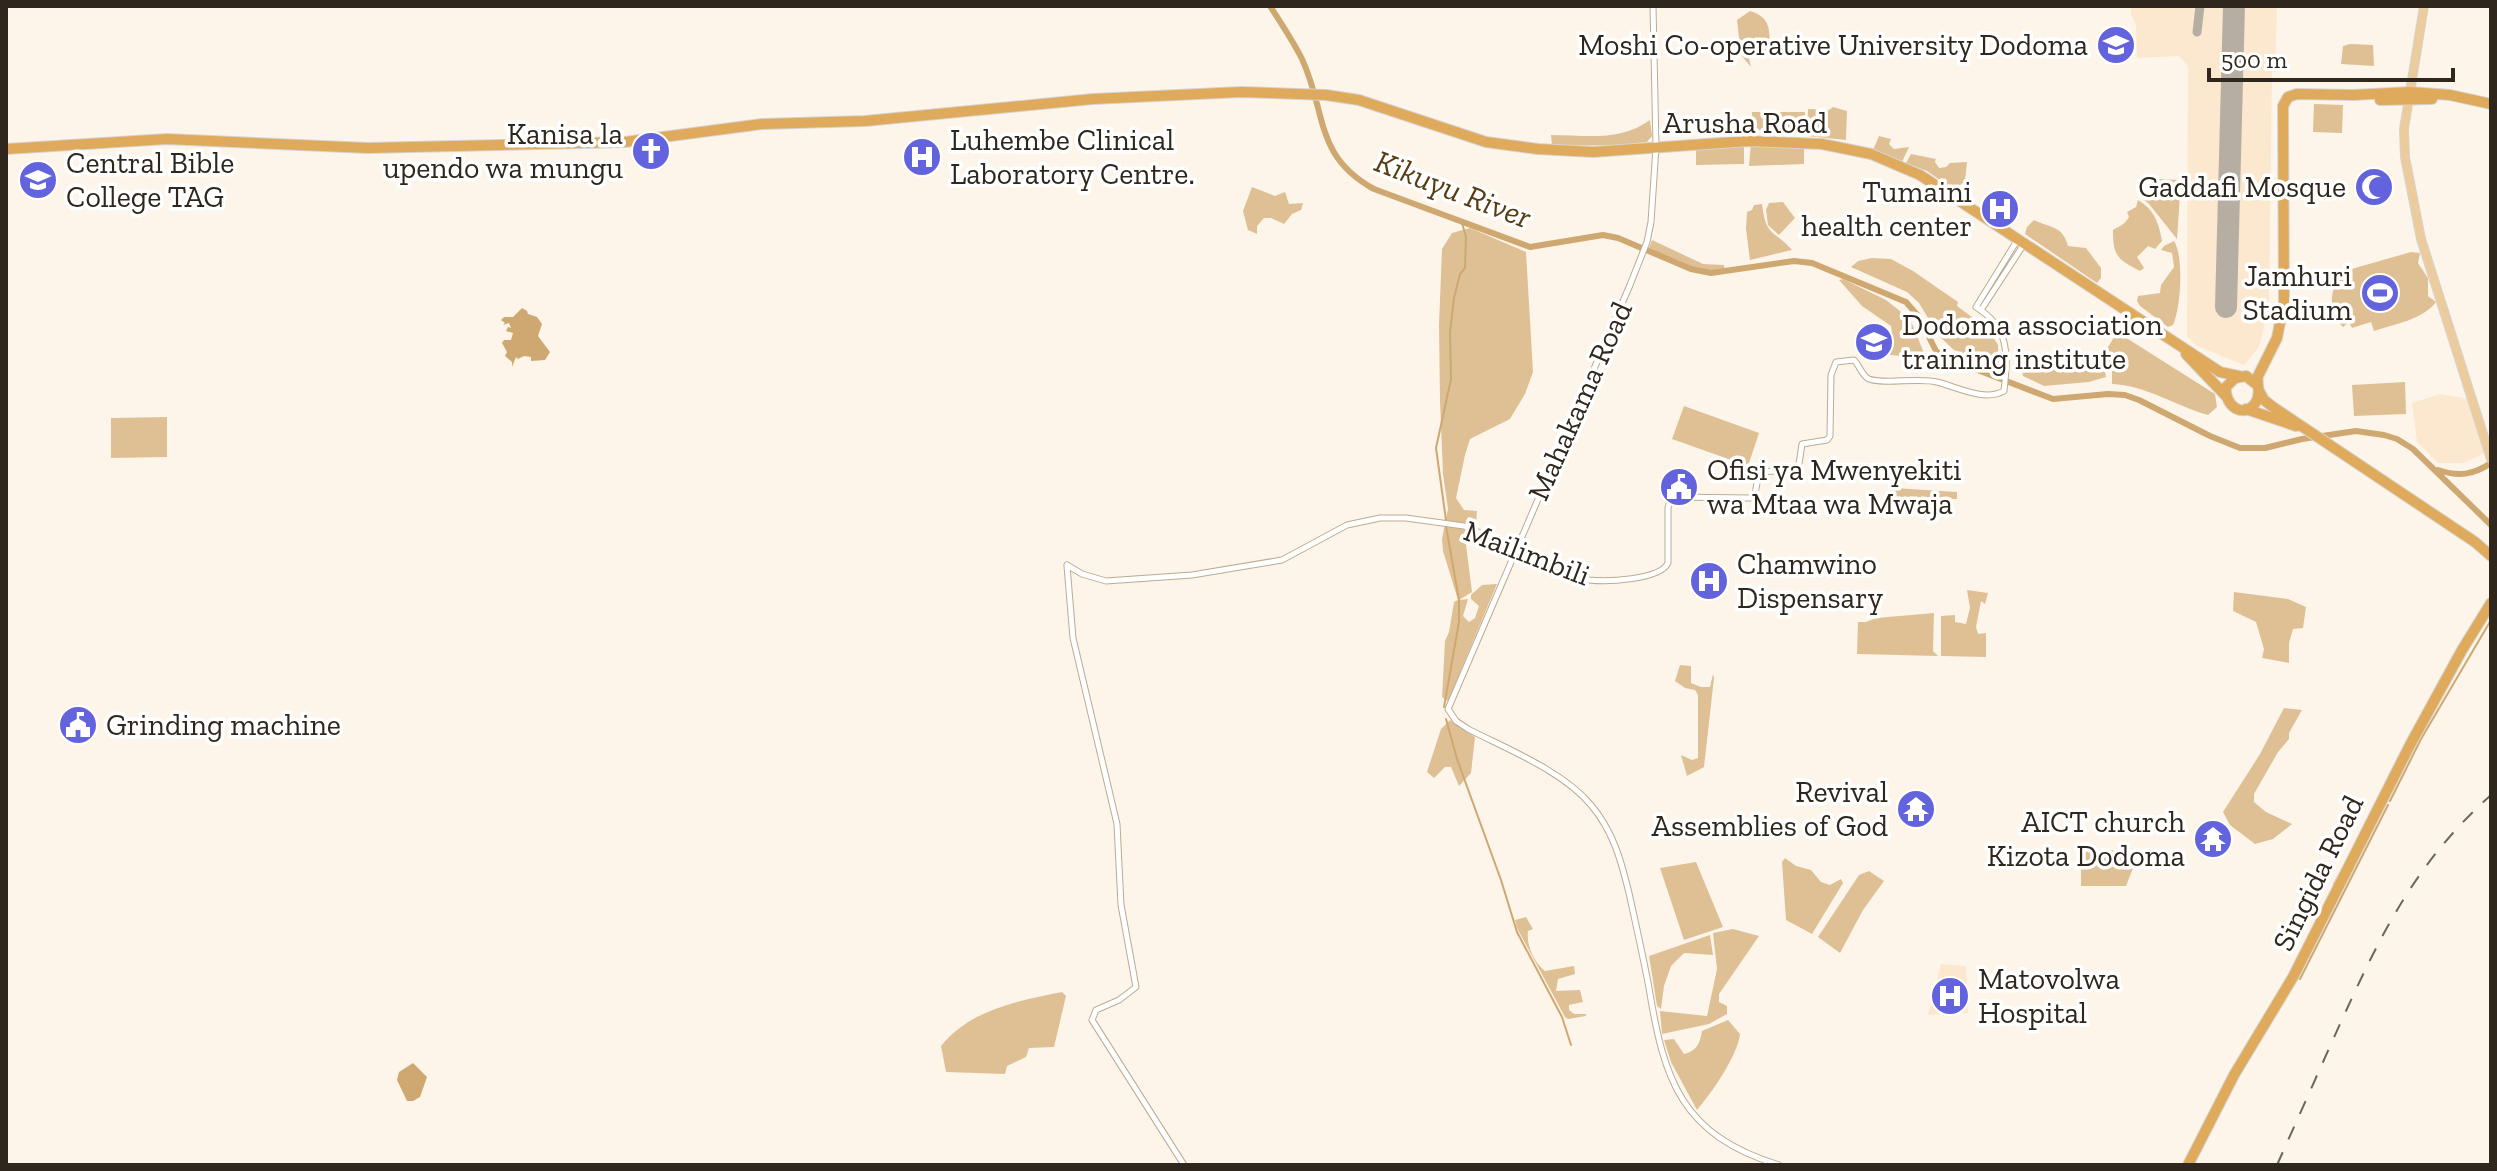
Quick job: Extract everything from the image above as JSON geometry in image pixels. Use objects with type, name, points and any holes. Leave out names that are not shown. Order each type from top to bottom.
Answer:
[{"type":"highway","name":"Arusha Road","points":[[6,149],[167,139],[368,148],[625,142],[762,124],[865,121],[1093,99],[1221,92],[1324,95],[1359,100],[1478,140],[1567,152],[1749,141],[1822,144],[1871,154],[1920,175],[2220,372],[2241,376]]},
{"type":"highway","points":[[2409,95],[2491,110]]},
{"type":"highway","points":[[2246,409],[2257,401],[2261,368],[2277,338],[2284,302],[2283,121],[2288,106],[2295,101],[2409,95],[2450,95],[2491,104]]},
{"type":"highway","name":"Arusha Road","points":[[2168,338],[2226,396]]},
{"type":"highway","points":[[2277,338],[2258,362],[2228,383],[2226,396],[2232,407],[2310,431]]},
{"type":"highway","points":[[2241,376],[2250,378],[2264,400],[2475,542],[2491,556]]},
{"type":"highway","name":"Singida Road","points":[[2190,1165],[2206,1126],[2293,977],[2416,733],[2491,603]]},
{"type":"highway","name":"Singida Road","points":[[2190,1165],[2297,981],[2415,747],[2491,612]]},
{"type":"main road","points":[[2424,6],[2403,143],[2414,212],[2491,458]]},
{"type":"street","name":"Mahakama Road","points":[[1653,6],[1656,147],[1647,242],[1448,707],[1450,713],[1468,729],[1574,787],[1593,807],[1615,841],[1622,864],[1640,936],[1658,1040],[1676,1088],[1697,1120],[1715,1135],[1743,1151],[1779,1165]]},
{"type":"street","name":"Mailimbili","points":[[1184,1165],[1092,1020],[1096,1010],[1119,1000],[1136,987],[1121,905],[1117,824],[1073,638],[1067,565],[1082,574],[1106,581],[1192,575],[1282,560],[1347,525],[1380,518],[1406,518],[1437,521],[1477,531],[1568,572],[1597,581],[1627,579],[1665,569],[1668,563],[1668,503],[1671,497],[1751,498],[1755,494],[1759,472],[1795,470],[1802,444],[1827,440],[1830,436],[1832,367],[1841,360],[1854,360],[1864,376],[1873,380],[1936,381],[1963,391],[1995,394],[2004,391],[2004,338],[1994,321],[1979,308],[2022,241]]},
{"type":"shaded area","points":[[2131,6],[2277,6],[2275,72],[2272,72],[2269,307],[2259,347],[2244,365],[2197,346],[2187,336],[2188,66],[2179,56],[2137,58],[2136,25]]},
{"type":"shaded area","points":[[1750,11],[1766,21],[1770,50],[1755,51],[1749,59],[1751,67],[1741,55],[1737,20]]},
{"type":"shaded area","points":[[2373,45],[2374,66],[2341,64],[2343,46]]},
{"type":"shaded area","points":[[2314,104],[2343,105],[2342,133],[2313,132]]},
{"type":"shaded area","points":[[1833,107],[1847,111],[1846,140],[1807,136],[1808,109],[1829,110]]},
{"type":"shaded area","points":[[1752,112],[1805,112],[1804,131],[1752,130]]},
{"type":"shaded area","points":[[1650,120],[1652,136],[1647,142],[1552,146],[1551,135],[1615,134],[1627,132]]},
{"type":"shaded area","points":[[1879,136],[1891,139],[1889,144],[1894,149],[1909,147],[1902,162],[1873,150]]},
{"type":"shaded area","points":[[1751,143],[1804,145],[1804,164],[1749,166]]},
{"type":"shaded area","points":[[1744,144],[1744,164],[1696,165],[1696,145]]},
{"type":"shaded area","points":[[1911,154],[1936,159],[1939,168],[1950,163],[1967,162],[1965,181],[1954,190],[1927,171],[1906,163]]},
{"type":"shaded area","points":[[2155,179],[2181,180],[2177,239],[2142,198],[2160,194]]},
{"type":"shaded area","points":[[1252,187],[1275,196],[1285,192],[1289,204],[1303,203],[1301,210],[1292,214],[1284,224],[1264,218],[1257,226],[1257,234],[1248,230],[1243,211]]},
{"type":"shaded area","points":[[2138,200],[2155,218],[2162,241],[2155,249],[2148,246],[2137,257],[2144,268],[2140,271],[2118,256],[2113,239],[2113,230],[2126,221],[2129,217],[2127,212],[2136,207]]},
{"type":"shaded area","points":[[1783,202],[1795,218],[1779,235],[1768,225],[1766,210],[1769,203]]},
{"type":"shaded area","points":[[1762,204],[1768,228],[1792,250],[1750,260],[1747,212],[1754,205]]},
{"type":"shaded area","points":[[2034,220],[2060,231],[2068,246],[2086,248],[2101,268],[2101,278],[2097,283],[2025,234]]},
{"type":"shaded area","points":[[1470,228],[1526,252],[1533,372],[1525,394],[1510,419],[1470,439],[1465,455],[1456,498],[1464,510],[1477,511],[1476,524],[1465,537],[1472,592],[1459,600],[1468,599],[1463,616],[1469,622],[1475,618],[1479,606],[1471,595],[1482,585],[1497,584],[1448,701],[1442,697],[1445,641],[1454,602],[1458,600],[1442,539],[1448,509],[1443,474],[1440,401],[1442,249],[1452,233]]},
{"type":"shaded area","points":[[1652,240],[1703,264],[1724,265],[1725,271],[1695,268],[1677,261],[1649,248]]},
{"type":"shaded area","points":[[2174,241],[2179,258],[2179,295],[2176,317],[2173,325],[2168,327],[2137,301],[2138,296],[2160,293],[2161,285],[2174,267],[2172,253],[2161,250]]},
{"type":"shaded area","name":"Jamhuri Stadium","points":[[2411,252],[2420,253],[2418,263],[2428,278],[2428,296],[2436,302],[2416,317],[2374,331],[2371,322],[2352,328],[2349,322],[2343,327],[2332,305],[2334,289],[2342,276],[2348,270]]},
{"type":"shaded area","points":[[1891,259],[1913,271],[1958,302],[1957,306],[1976,320],[1984,322],[1998,345],[1999,367],[1954,350],[1939,336],[1919,303],[1907,292],[1851,267],[1858,261]]},
{"type":"shaded area","points":[[1843,279],[1886,300],[1910,319],[1926,358],[1890,355],[1893,341],[1891,326],[1862,306],[1839,280]]},
{"type":"shaded area","points":[[522,308],[542,324],[538,336],[550,352],[545,360],[531,361],[531,357],[516,357],[512,367],[502,343],[511,340],[513,333],[506,331],[508,327],[511,328],[509,323],[503,325],[505,323],[501,320],[513,317]]},
{"type":"shaded area","points":[[2117,332],[2215,394],[2217,407],[2208,415],[2148,392],[2112,384],[2112,367],[2100,361]]},
{"type":"shaded area","points":[[2096,360],[2104,364],[2106,377],[2089,382],[2044,386],[2023,376],[2021,364],[2054,366]]},
{"type":"shaded area","points":[[2405,382],[2406,414],[2354,416],[2352,385]]},
{"type":"shaded area","points":[[2440,394],[2468,399],[2484,453],[2464,463],[2438,463],[2417,442],[2412,403]]},
{"type":"shaded area","points":[[1684,406],[1759,433],[1748,466],[1672,439]]},
{"type":"shaded area","points":[[167,417],[167,457],[111,458],[111,418]]},
{"type":"shaded area","points":[[1890,488],[1957,492],[1957,499],[1890,497]]},
{"type":"shaded area","points":[[1967,590],[1988,593],[1985,604],[1981,601],[1976,627],[1978,634],[1986,633],[1986,657],[1941,656],[1941,616],[1955,615],[1955,622],[1966,624],[1970,608]]},
{"type":"shaded area","points":[[2234,592],[2288,599],[2306,607],[2303,628],[2293,629],[2289,663],[2262,658],[2264,649],[2256,622],[2233,611]]},
{"type":"shaded area","points":[[1934,613],[1933,651],[1938,656],[1857,654],[1858,622]]},
{"type":"shaded area","points":[[1680,665],[1691,666],[1691,683],[1701,687],[1710,687],[1713,674],[1714,678],[1704,767],[1687,776],[1681,755],[1692,760],[1698,758],[1698,695],[1695,690],[1675,681]]},
{"type":"shaded area","points":[[2284,708],[2302,710],[2289,733],[2289,739],[2254,794],[2254,802],[2266,812],[2292,824],[2273,839],[2255,844],[2230,825],[2223,812],[2260,754]]},
{"type":"shaded area","points":[[1450,720],[1475,737],[1471,773],[1459,786],[1451,767],[1445,767],[1434,778],[1427,772],[1441,729]]},
{"type":"shaded area","points":[[2125,850],[2133,868],[2126,886],[2081,886],[2081,851]]},
{"type":"shaded area","points":[[1785,858],[1796,866],[1811,870],[1821,882],[1830,885],[1841,879],[1843,883],[1812,934],[1786,920],[1782,862]]},
{"type":"shaded area","points":[[1696,862],[1723,927],[1684,940],[1660,868]]},
{"type":"shaded area","points":[[1869,871],[1884,881],[1863,910],[1840,953],[1818,937],[1859,875]]},
{"type":"shaded area","points":[[1526,917],[1533,929],[1528,931],[1530,947],[1541,967],[1545,971],[1574,966],[1575,974],[1558,979],[1556,991],[1580,990],[1583,1002],[1569,1005],[1569,1010],[1586,1016],[1565,1017],[1517,928],[1515,920]]},
{"type":"shaded area","points":[[1733,929],[1759,936],[1719,994],[1719,1002],[1727,1006],[1727,1014],[1709,1024],[1662,1034],[1660,1011],[1707,1016],[1717,969],[1713,933]]},
{"type":"shaded area","points":[[1710,935],[1713,955],[1684,953],[1671,966],[1661,1009],[1657,1006],[1649,956]]},
{"type":"shaded area","name":"Matovolwa Hospital","points":[[1941,964],[1966,966],[1968,1013],[1928,1015]]},
{"type":"shaded area","points":[[1062,992],[1066,996],[1054,1047],[1029,1048],[1026,1057],[1007,1066],[1005,1074],[946,1072],[941,1046],[966,1023],[996,1008]]},
{"type":"shaded area","points":[[1728,1020],[1740,1034],[1738,1043],[1723,1074],[1697,1110],[1671,1062],[1664,1040],[1674,1039],[1684,1054],[1688,1053],[1697,1046],[1702,1031]]},
{"type":"shaded area","points":[[413,1063],[427,1077],[420,1097],[407,1101],[397,1080],[399,1072]]},
{"type":"waterway","name":"Kikuyu River","points":[[1270,6],[1302,59],[1331,148],[1355,176],[1374,189],[1530,247],[1603,235],[1618,238],[1691,269],[1711,273],[1794,261],[1812,263],[1906,302],[1919,317],[1936,351],[1949,359],[2053,399],[2125,395],[2240,448],[2265,448],[2356,431],[2384,435],[2413,449],[2491,525]]},
{"type":"waterway","points":[[1446,520],[1436,448],[1451,379],[1450,332],[1454,298],[1460,274],[1465,268],[1466,237],[1462,223]]},
{"type":"waterway","points":[[2438,470],[2466,474],[2491,463]]},
{"type":"waterway","points":[[1444,707],[1459,622],[1459,600],[1446,526]]},
{"type":"waterway","points":[[2390,801],[2421,739],[2491,620]]},
{"type":"waterway","points":[[1446,719],[1517,932],[1562,1017],[1571,1045]]},
{"type":"waterway","points":[[2300,979],[2388,805]]},
{"type":"waterway","points":[[2334,884],[2343,868]]},
{"type":"taxiway","points":[[2197,32],[2200,6]]},
{"type":"runway","points":[[2226,307],[2234,6]]},
{"type":"railway","points":[[2277,1165],[2355,991],[2402,901],[2441,847],[2491,795]]},
{"type":"place","name":"Moshi Co-operative University Dodoma","points":[[2116,45]]},
{"type":"place","name":"Kanisa la upendo wa mungu","points":[[651,151]]},
{"type":"place","name":"Luhembe Clinical Laboratory Centre.","points":[[922,157]]},
{"type":"place","name":"Central Bible College TAG","points":[[38,180]]},
{"type":"place","name":"Gaddafi Mosque","points":[[2374,187]]},
{"type":"place","name":"Tumaini health center","points":[[2000,209]]},
{"type":"place","name":"Jamhuri Stadium","points":[[2380,293]]},
{"type":"place","name":"Dodoma association training institute","points":[[1874,342]]},
{"type":"place","name":"Ofisi ya Mwenyekiti wa Mtaa wa Mwaja","points":[[1679,487]]},
{"type":"place","name":"Chamwino Dispensary","points":[[1709,581]]},
{"type":"place","name":"Grinding machine","points":[[78,725]]},
{"type":"place","name":"Revival Assemblies of God","points":[[1916,809]]},
{"type":"place","name":"AICT church Kizota Dodoma","points":[[2213,839]]},
{"type":"place","name":"Matovolwa Hospital","points":[[1950,996]]}]
